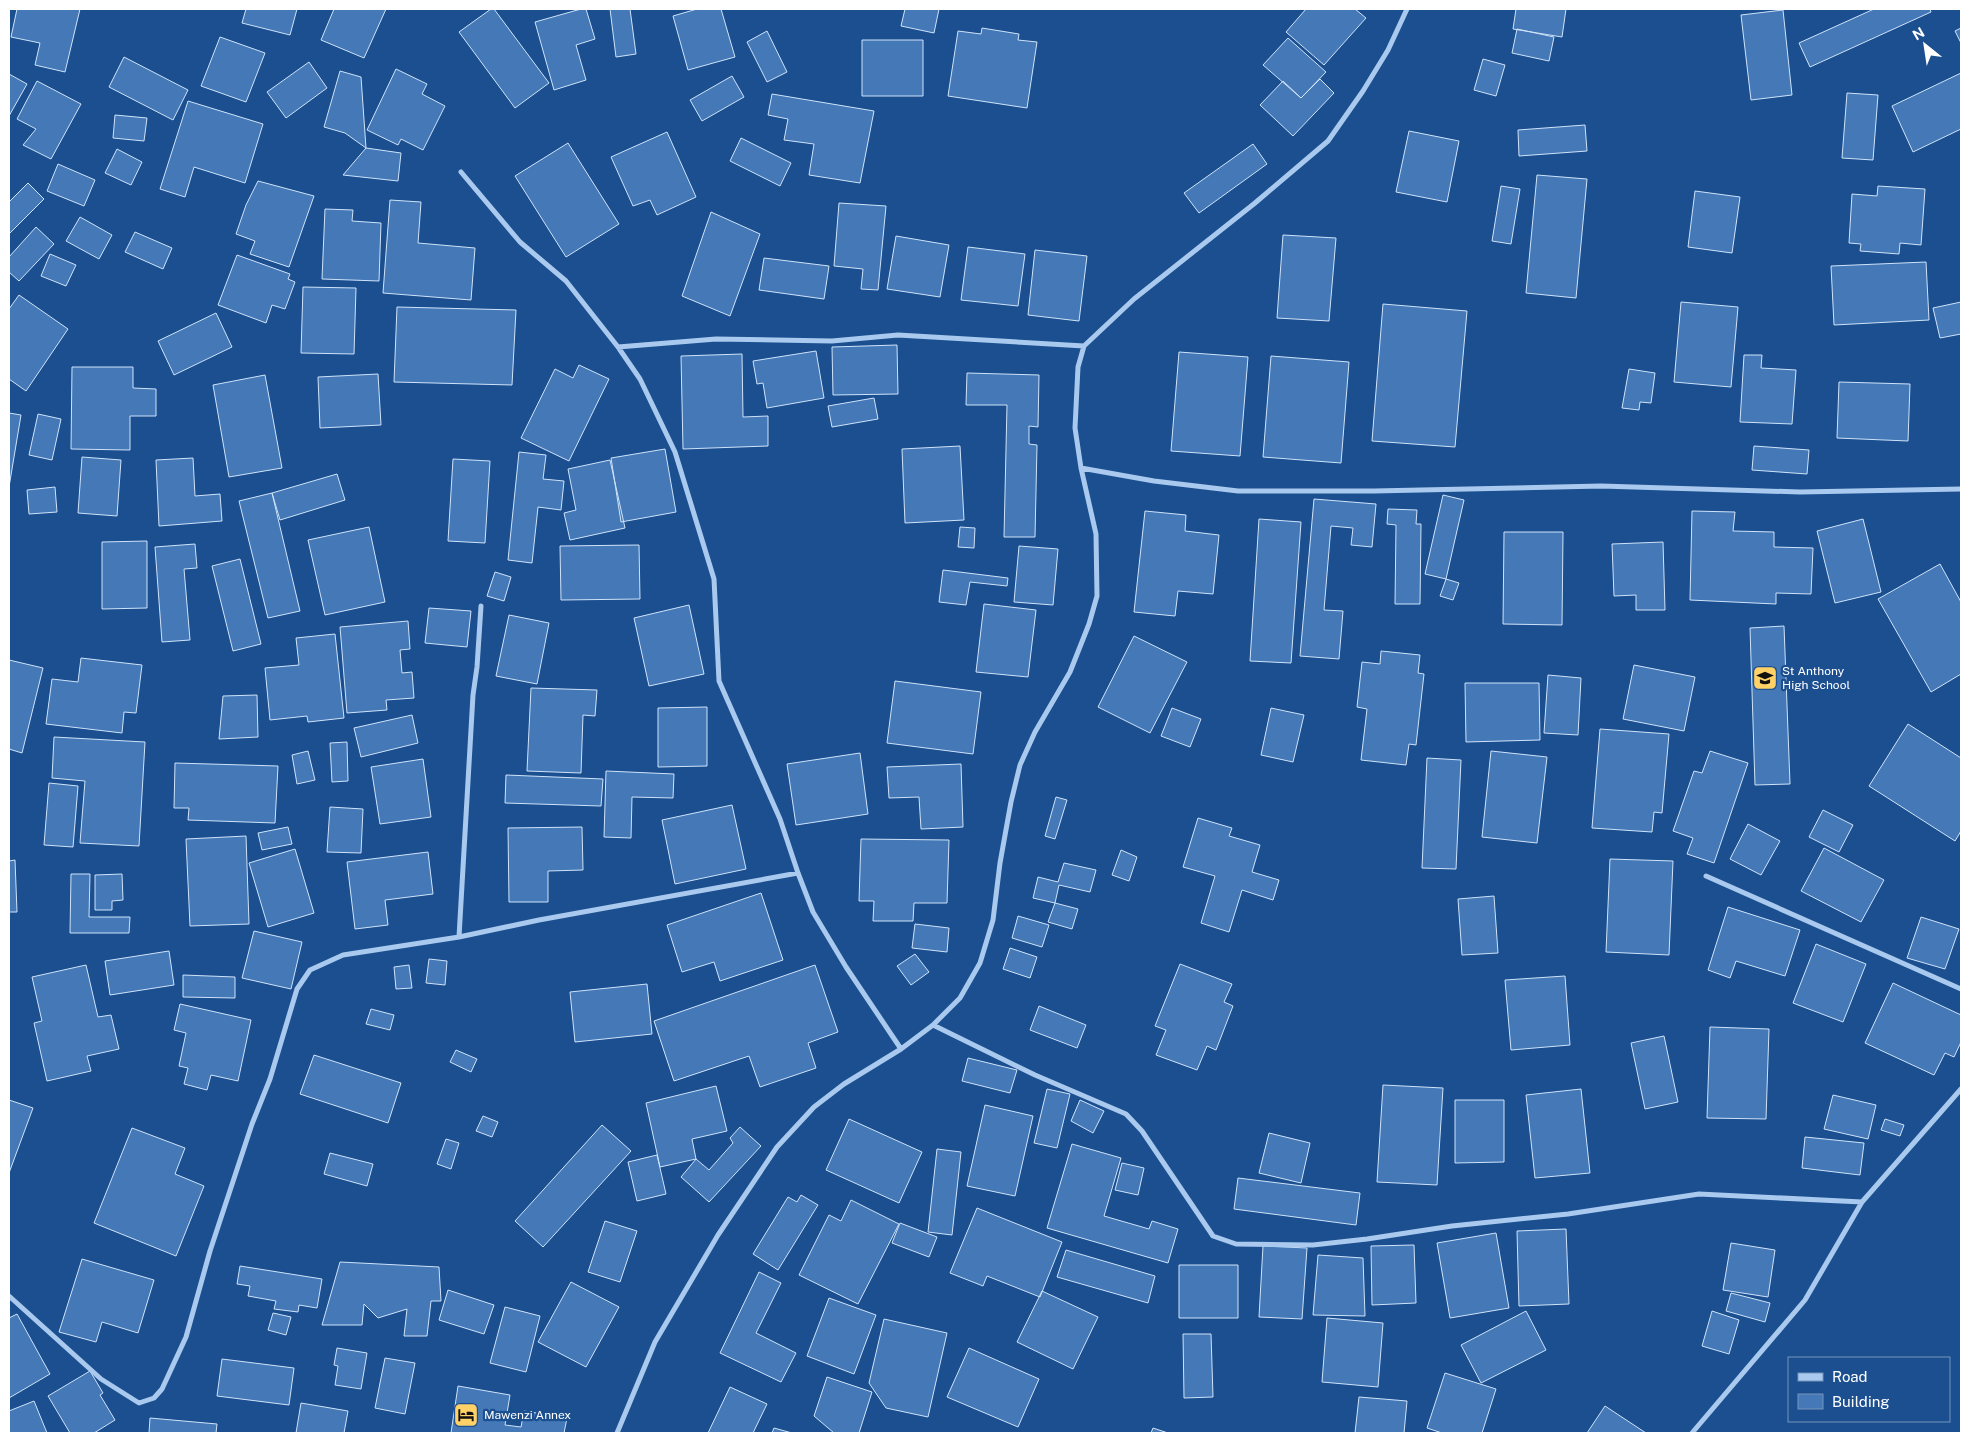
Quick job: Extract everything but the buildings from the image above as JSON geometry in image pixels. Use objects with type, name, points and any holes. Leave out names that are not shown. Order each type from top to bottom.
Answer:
[{"type":"street","points":[[617,1433],[655,1342],[718,1235],[777,1147],[814,1107],[844,1084],[901,1049],[933,1025],[960,998],[980,963],[993,920],[1003,845],[1020,766],[1035,732],[1070,672],[1098,596],[1096,534],[1081,468],[1075,428],[1078,367],[1084,346],[1134,299],[1255,203],[1328,141],[1363,91],[1388,50],[1407,9]]},
{"type":"street","points":[[461,172],[520,242],[566,281],[618,347],[640,379],[675,452],[714,579],[719,681],[780,819],[798,873],[818,920],[846,967],[901,1049]]},
{"type":"street","points":[[618,347],[716,339],[832,341],[898,335],[1084,346]]},
{"type":"street","points":[[1081,468],[1154,481],[1238,491],[1374,491],[1601,486],[1800,492],[1961,489]]},
{"type":"street","points":[[459,937],[473,695],[481,606]]},
{"type":"street","points":[[9,1296],[101,1379],[139,1403],[154,1398],[162,1389],[186,1336],[210,1251],[252,1124],[270,1079],[297,989],[310,970],[343,955],[459,937],[539,920],[798,873]]},
{"type":"street","points":[[1706,876],[1961,989]]},
{"type":"street","points":[[933,1025],[1035,1075],[1126,1114],[1142,1131],[1213,1236],[1236,1244],[1313,1244],[1358,1240],[1452,1226],[1568,1214],[1699,1194],[1862,1202]]},
{"type":"street","points":[[1692,1433],[1805,1300],[1862,1202],[1961,1089]]},
{"type":"place","name":"St Anthony High School","points":[[1765,678]]},
{"type":"place","name":"Mawenzi Annex","points":[[466,1415]]}]
